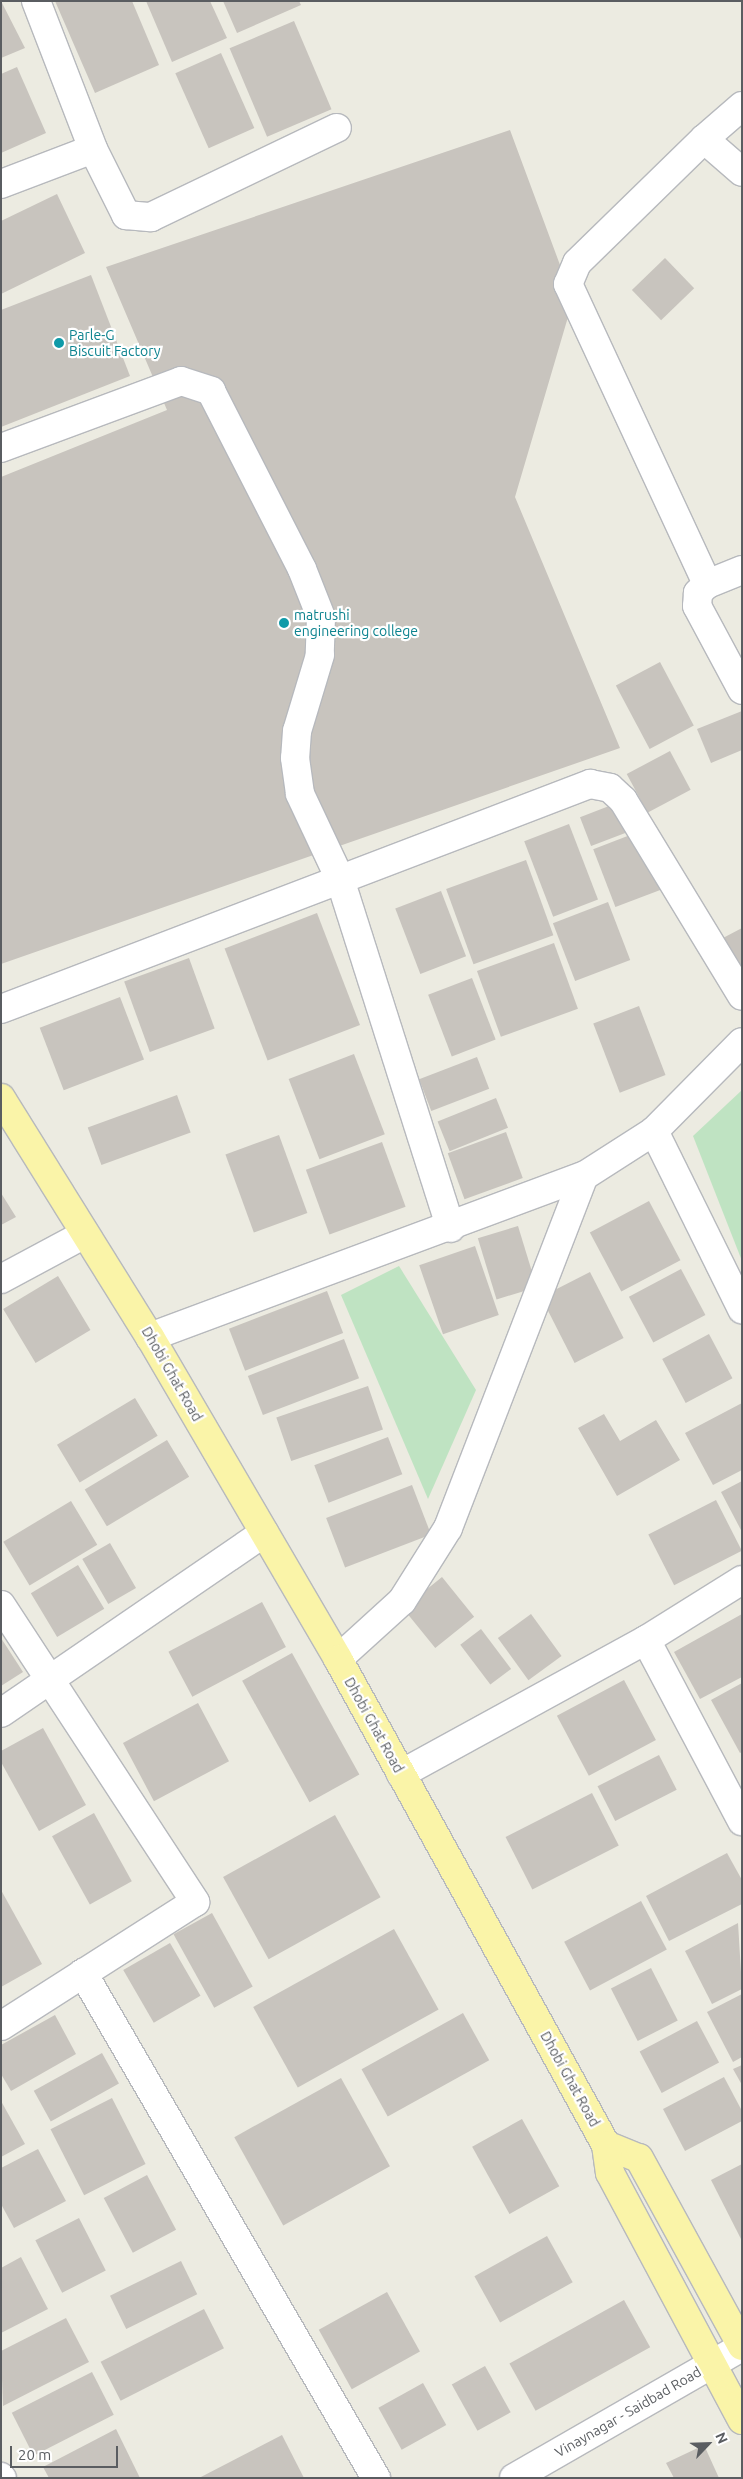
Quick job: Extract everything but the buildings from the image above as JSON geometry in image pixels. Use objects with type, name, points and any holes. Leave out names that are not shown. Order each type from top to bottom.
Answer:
[{"type":"main road","name":"Dhobi Ghat Road","points":[[1,1098],[150,1337],[338,1659],[606,2145]]},
{"type":"main road","points":[[742,2347],[639,2158],[606,2145],[610,2173],[742,2420]]},
{"type":"street","points":[[36,1],[93,149],[126,215],[151,217],[337,128]]},
{"type":"street","points":[[707,584],[568,284],[577,263],[704,139],[742,106]]},
{"type":"street","points":[[704,139],[742,172]]},
{"type":"street","points":[[1,184],[93,149]]},
{"type":"street","points":[[1,448],[180,381],[211,390],[302,569],[321,617],[320,655],[298,731],[295,758],[300,794],[340,880],[451,1228]]},
{"type":"street","points":[[742,570],[707,584],[698,593],[700,618],[742,690]]},
{"type":"street","points":[[1,1009],[590,784],[610,788],[623,800],[742,996]]},
{"type":"street","points":[[150,1337],[451,1228],[584,1176],[654,1131],[742,1042]]},
{"type":"street","points":[[654,1131],[740,1300]]},
{"type":"street","points":[[338,1659],[402,1601],[448,1528],[584,1176]]},
{"type":"street","points":[[1,1279],[85,1234]]},
{"type":"street","points":[[1,1713],[50,1682],[264,1532]]},
{"type":"street","points":[[402,1774],[646,1640],[742,1580]]},
{"type":"street","points":[[1,1605],[195,1902],[1,2026]]},
{"type":"street","points":[[646,1640],[742,1821]]},
{"type":"street","points":[[83,1974],[376,2478]]},
{"type":"street","name":"Vinaynagar - Saidbad Road","points":[[514,2478],[742,2347]]},
{"type":"green space","points":[[742,1090],[742,1261],[693,1136]]},
{"type":"green space","points":[[399,1266],[476,1390],[428,1499],[341,1295]]},
{"type":"place","name":"Parle-G Biscuit Factory","points":[[59,343]]},
{"type":"place","name":"matrushi engineering college","points":[[284,623]]}]
